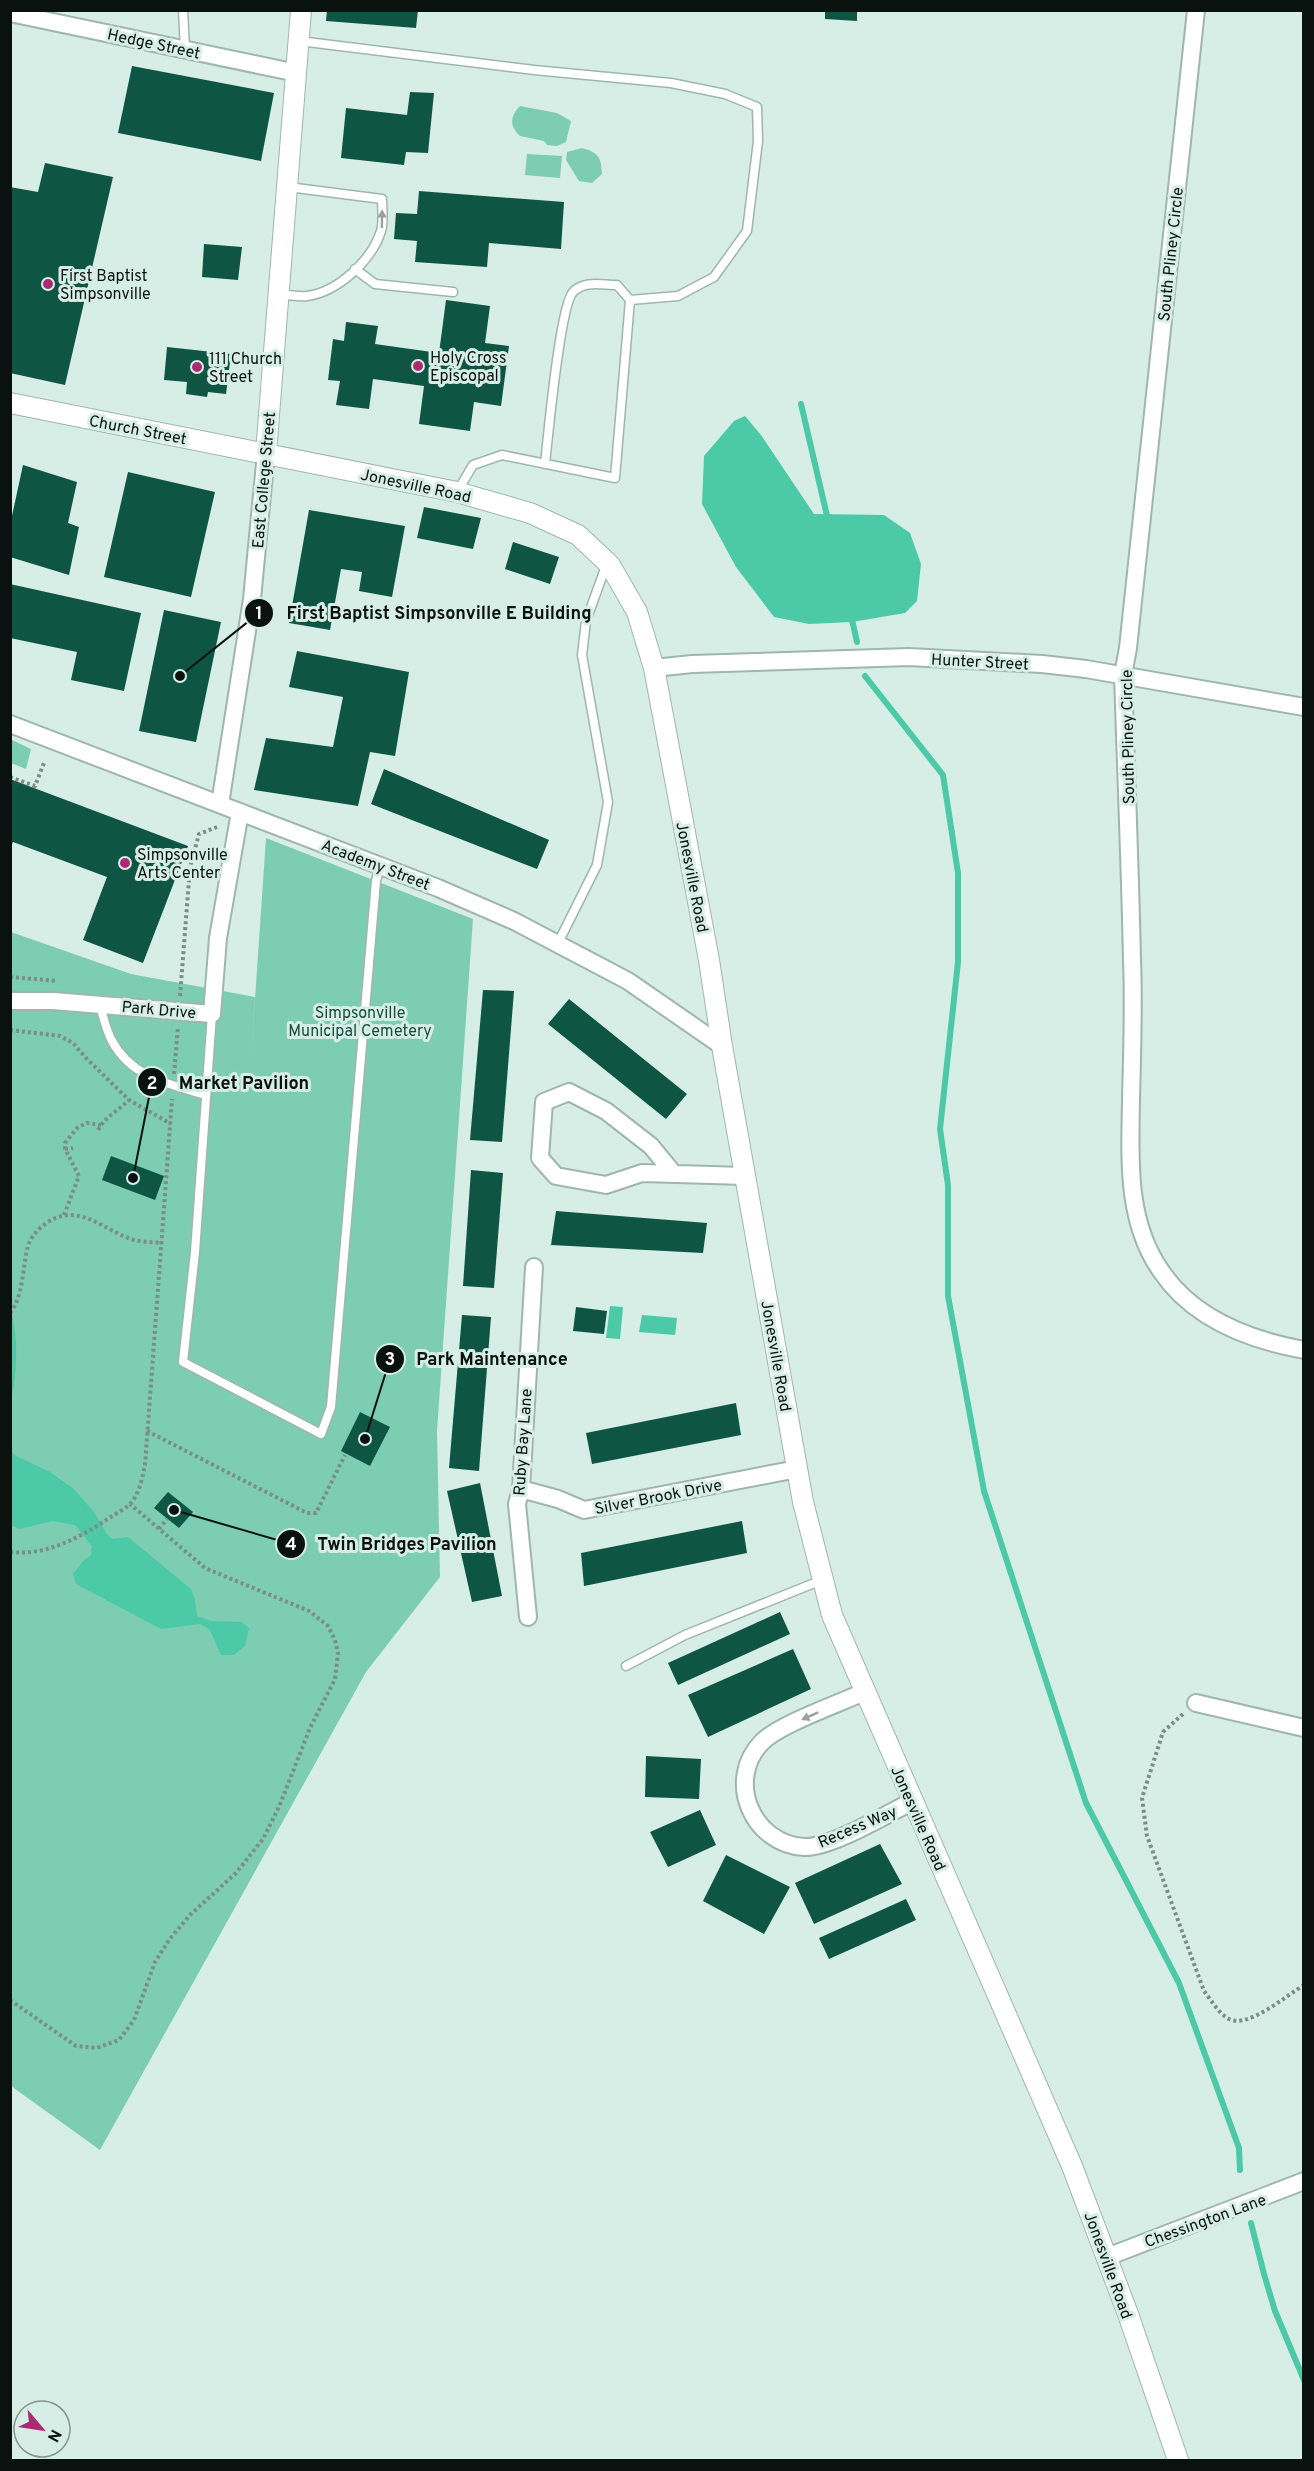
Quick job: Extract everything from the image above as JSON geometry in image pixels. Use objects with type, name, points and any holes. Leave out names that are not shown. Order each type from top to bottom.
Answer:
[{"type":"street","name":"East College Street","points":[[220,804],[252,599],[266,453],[301,10]]},
{"type":"street","name":"South Pliney Circle","points":[[1196,10],[1128,648],[1123,675],[1132,963],[1130,1160],[1133,1198],[1142,1235],[1166,1278],[1200,1311],[1217,1322],[1247,1335],[1297,1349]]},
{"type":"street","name":"Hedge Street","points":[[10,13],[297,73]]},
{"type":"street","name":"Church Street","points":[[10,403],[266,453]]},
{"type":"street","name":"Jonesville Road","points":[[266,453],[457,492],[550,521],[578,535],[607,562],[621,581],[637,612],[654,668],[709,960],[722,1046],[797,1469],[831,1615],[1031,2068],[1107,2257],[1178,2460]]},
{"type":"street","name":"Hunter Street","points":[[654,668],[692,664],[916,657],[1042,664],[1123,675],[1304,707]]},
{"type":"street","name":"Academy Street","points":[[10,724],[438,888],[558,944],[628,981],[722,1046]]},
{"type":"street","name":"Park Drive","points":[[10,1001],[99,1004],[212,1014],[218,938],[240,812]]},
{"type":"street","points":[[674,1174],[651,1146],[606,1111],[569,1092],[544,1102],[540,1158],[556,1176],[606,1185],[642,1173],[674,1174],[745,1176]]},
{"type":"street","name":"Ruby Bay Lane","points":[[528,1617],[517,1504],[521,1490],[534,1267]]},
{"type":"street","name":"Silver Brook Drive","points":[[521,1490],[558,1499],[584,1510],[797,1469]]},
{"type":"street","name":"Recess Way","points":[[864,1692],[776,1731],[761,1743],[746,1770],[744,1784],[751,1813],[760,1827],[776,1838],[804,1847],[819,1845],[845,1835],[913,1801]]},
{"type":"street","points":[[1196,1703],[1304,1728]]},
{"type":"street","name":"Chessington Lane","points":[[1107,2257],[1304,2181]]},
{"type":"lane","points":[[183,10],[185,50]]},
{"type":"lane","points":[[299,41],[534,70],[671,83],[725,94],[757,107],[758,141],[747,231],[714,277],[678,296],[630,300]]},
{"type":"lane","points":[[279,294],[307,296],[327,290],[355,269],[371,251],[382,230],[382,199],[288,187]]},
{"type":"lane","points":[[355,269],[375,284],[453,292]]},
{"type":"lane","points":[[457,492],[473,465],[502,455],[545,464],[615,478],[630,300],[617,285],[584,284],[572,294],[562,330],[545,464]]},
{"type":"lane","points":[[558,944],[597,865],[608,802],[582,655],[586,621],[607,562]]},
{"type":"lane","points":[[212,1014],[195,1252],[183,1362],[321,1434],[331,1407],[376,881],[380,866]]},
{"type":"lane","points":[[99,1004],[112,1041],[132,1066],[149,1078],[206,1095]]},
{"type":"lane","points":[[626,1666],[685,1635],[822,1580]]},
{"type":"path","points":[[10,777],[35,786],[44,763]]},
{"type":"path","points":[[10,1552],[23,1553],[57,1547],[77,1538],[130,1504],[139,1491],[145,1465],[190,867],[200,834],[217,827]]},
{"type":"path","points":[[10,1030],[60,1036],[73,1042],[129,1100],[171,1124]]},
{"type":"path","points":[[98,1130],[110,1114],[119,1110],[129,1100]]},
{"type":"path","points":[[64,1215],[79,1176],[65,1149],[65,1143],[69,1135],[78,1127],[87,1123],[101,1125]]},
{"type":"path","points":[[65,1149],[73,1148]]},
{"type":"path","points":[[11,1313],[24,1273],[28,1244],[39,1228],[60,1215],[87,1217],[135,1240],[162,1243]]},
{"type":"path","points":[[147,1431],[307,1514],[316,1513],[345,1455]]},
{"type":"path","points":[[10,2000],[76,2046],[96,2048],[119,2040],[134,2020],[155,1962],[169,1940],[190,1915],[236,1873],[263,1839],[279,1807],[310,1728],[335,1679],[338,1653],[336,1640],[328,1626],[309,1611],[205,1568],[130,1504]]},
{"type":"path","points":[[159,1529],[167,1519]]},
{"type":"path","points":[[1196,1703],[1162,1732],[1142,1798],[1147,1836],[1204,1991],[1229,2019],[1243,2022],[1304,1984]]},
{"type":"green space","points":[[520,106],[557,113],[571,121],[566,142],[557,146],[547,145],[544,141],[520,136],[512,121]]},
{"type":"green space","points":[[582,148],[596,154],[601,163],[602,174],[592,183],[579,181],[566,160],[567,152]]},
{"type":"green space","points":[[527,154],[562,156],[560,178],[525,175]]},
{"type":"green space","points":[[10,739],[31,749],[26,769],[11,763]]},
{"type":"green space","name":"Simpsonville Municipal Cemetery","points":[[266,838],[473,919],[437,1431],[440,1577],[366,1672],[100,2150],[11,2086],[11,932],[131,974],[255,997],[250,1072]]},
{"type":"shaded area","points":[[745,416],[761,435],[814,514],[884,515],[910,533],[921,564],[917,601],[905,613],[852,622],[809,624],[774,617],[736,567],[702,504],[704,456],[734,421]]},
{"type":"shaded area","points":[[610,1306],[623,1307],[620,1339],[606,1338]]},
{"type":"shaded area","points":[[11,1311],[16,1356],[11,1401]]},
{"type":"shaded area","points":[[642,1315],[677,1318],[675,1335],[639,1332]]},
{"type":"shaded area","points":[[10,1450],[16,1456],[50,1472],[74,1489],[94,1512],[112,1539],[128,1537],[191,1589],[197,1616],[211,1621],[242,1622],[249,1628],[245,1646],[234,1655],[221,1655],[210,1630],[200,1624],[161,1629],[76,1584],[73,1574],[91,1555],[92,1546],[75,1525],[53,1521],[19,1529],[11,1525]]},
{"type":"building","points":[[327,10],[418,10],[416,28],[326,21]]},
{"type":"building","points":[[825,10],[857,10],[857,21],[825,19]]},
{"type":"building","points":[[132,66],[274,93],[261,161],[118,133]]},
{"type":"building","points":[[410,92],[434,93],[428,153],[406,152],[404,165],[341,158],[346,108],[407,115]]},
{"type":"building","name":"First Baptist Simpsonville","points":[[45,163],[113,177],[65,385],[10,373],[10,187],[38,192]]},
{"type":"building","points":[[419,191],[564,202],[561,249],[489,243],[487,267],[415,262],[417,241],[394,239],[396,213],[417,214]]},
{"type":"building","points":[[204,244],[242,247],[238,280],[202,277]]},
{"type":"building","name":"Holy Cross Episcopal","points":[[446,300],[490,306],[485,343],[509,346],[501,406],[474,402],[470,431],[419,424],[424,386],[373,379],[369,409],[336,405],[340,381],[328,380],[333,339],[344,341],[346,322],[378,326],[375,344],[439,353]]},
{"type":"building","name":"111 Church Street","points":[[167,347],[231,354],[226,394],[208,392],[207,397],[186,394],[187,382],[164,380]]},
{"type":"building","points":[[23,465],[77,482],[68,523],[79,527],[69,575],[10,557],[10,525]]},
{"type":"building","points":[[128,472],[215,492],[191,597],[104,577]]},
{"type":"building","points":[[424,507],[481,518],[473,549],[417,538]]},
{"type":"building","points":[[309,510],[405,526],[392,597],[359,591],[362,572],[341,569],[330,630],[289,623]]},
{"type":"building","points":[[513,542],[559,557],[550,584],[505,569]]},
{"type":"building","points":[[10,584],[141,613],[124,691],[71,680],[77,652],[10,638]]},
{"type":"building","points":[[164,610],[221,622],[196,742],[139,731]]},
{"type":"building","points":[[297,651],[409,672],[395,756],[370,752],[358,806],[254,790],[266,738],[333,747],[343,697],[289,687]]},
{"type":"building","points":[[384,769],[549,840],[537,869],[371,804]]},
{"type":"building","name":"Simpsonville Arts Center","points":[[10,779],[188,846],[143,963],[83,940],[107,877],[13,842],[10,848]]},
{"type":"building","points":[[483,990],[514,991],[502,1142],[470,1140]]},
{"type":"building","points":[[569,999],[687,1094],[666,1119],[548,1024]]},
{"type":"building","points":[[111,1156],[164,1176],[155,1200],[102,1180]]},
{"type":"building","points":[[471,1170],[503,1173],[494,1288],[463,1286]]},
{"type":"building","points":[[556,1211],[707,1223],[703,1253],[551,1245]]},
{"type":"building","points":[[576,1307],[607,1311],[604,1334],[573,1331]]},
{"type":"building","points":[[462,1315],[491,1317],[479,1471],[449,1468]]},
{"type":"building","points":[[736,1403],[741,1435],[592,1464],[586,1433]]},
{"type":"building","points":[[360,1412],[390,1427],[370,1466],[341,1451]]},
{"type":"building","points":[[480,1483],[502,1596],[472,1602],[447,1491]]},
{"type":"building","points":[[168,1492],[193,1512],[179,1528],[154,1508]]},
{"type":"building","points":[[742,1521],[747,1553],[584,1586],[581,1553]]},
{"type":"building","points":[[780,1612],[790,1634],[678,1685],[668,1663]]},
{"type":"building","points":[[793,1649],[811,1689],[708,1737],[688,1695]]},
{"type":"building","points":[[646,1756],[701,1759],[699,1799],[645,1797]]},
{"type":"building","points":[[700,1810],[716,1845],[668,1867],[650,1832]]},
{"type":"building","points":[[880,1844],[902,1884],[814,1924],[795,1883]]},
{"type":"building","points":[[726,1855],[790,1887],[764,1934],[703,1901]]},
{"type":"building","points":[[906,1899],[916,1920],[829,1959],[819,1938]]},
{"type":"waterway","points":[[801,404],[828,520]]},
{"type":"waterway","points":[[851,615],[857,642]]},
{"type":"waterway","points":[[865,676],[943,775],[958,873],[958,962],[940,1129],[948,1185],[948,1296],[984,1491],[1086,1803],[1179,1983],[1239,2148],[1240,2170]]},
{"type":"waterway","points":[[1251,2223],[1275,2311],[1304,2380]]},
{"type":"place","name":"First Baptist Simpsonville","points":[[48,284]]},
{"type":"place","name":"Holy Cross Episcopal","points":[[418,366]]},
{"type":"place","name":"111 Church Street","points":[[197,367]]},
{"type":"place","name":"First Baptist Simpsonville E Building","points":[[180,676]]},
{"type":"place","name":"Simpsonville Arts Center","points":[[125,863]]},
{"type":"place","name":"Market Pavilion","points":[[133,1178]]},
{"type":"place","name":"Park Maintenance","points":[[365,1439]]},
{"type":"place","name":"Twin Bridges Pavilion","points":[[174,1510]]}]
